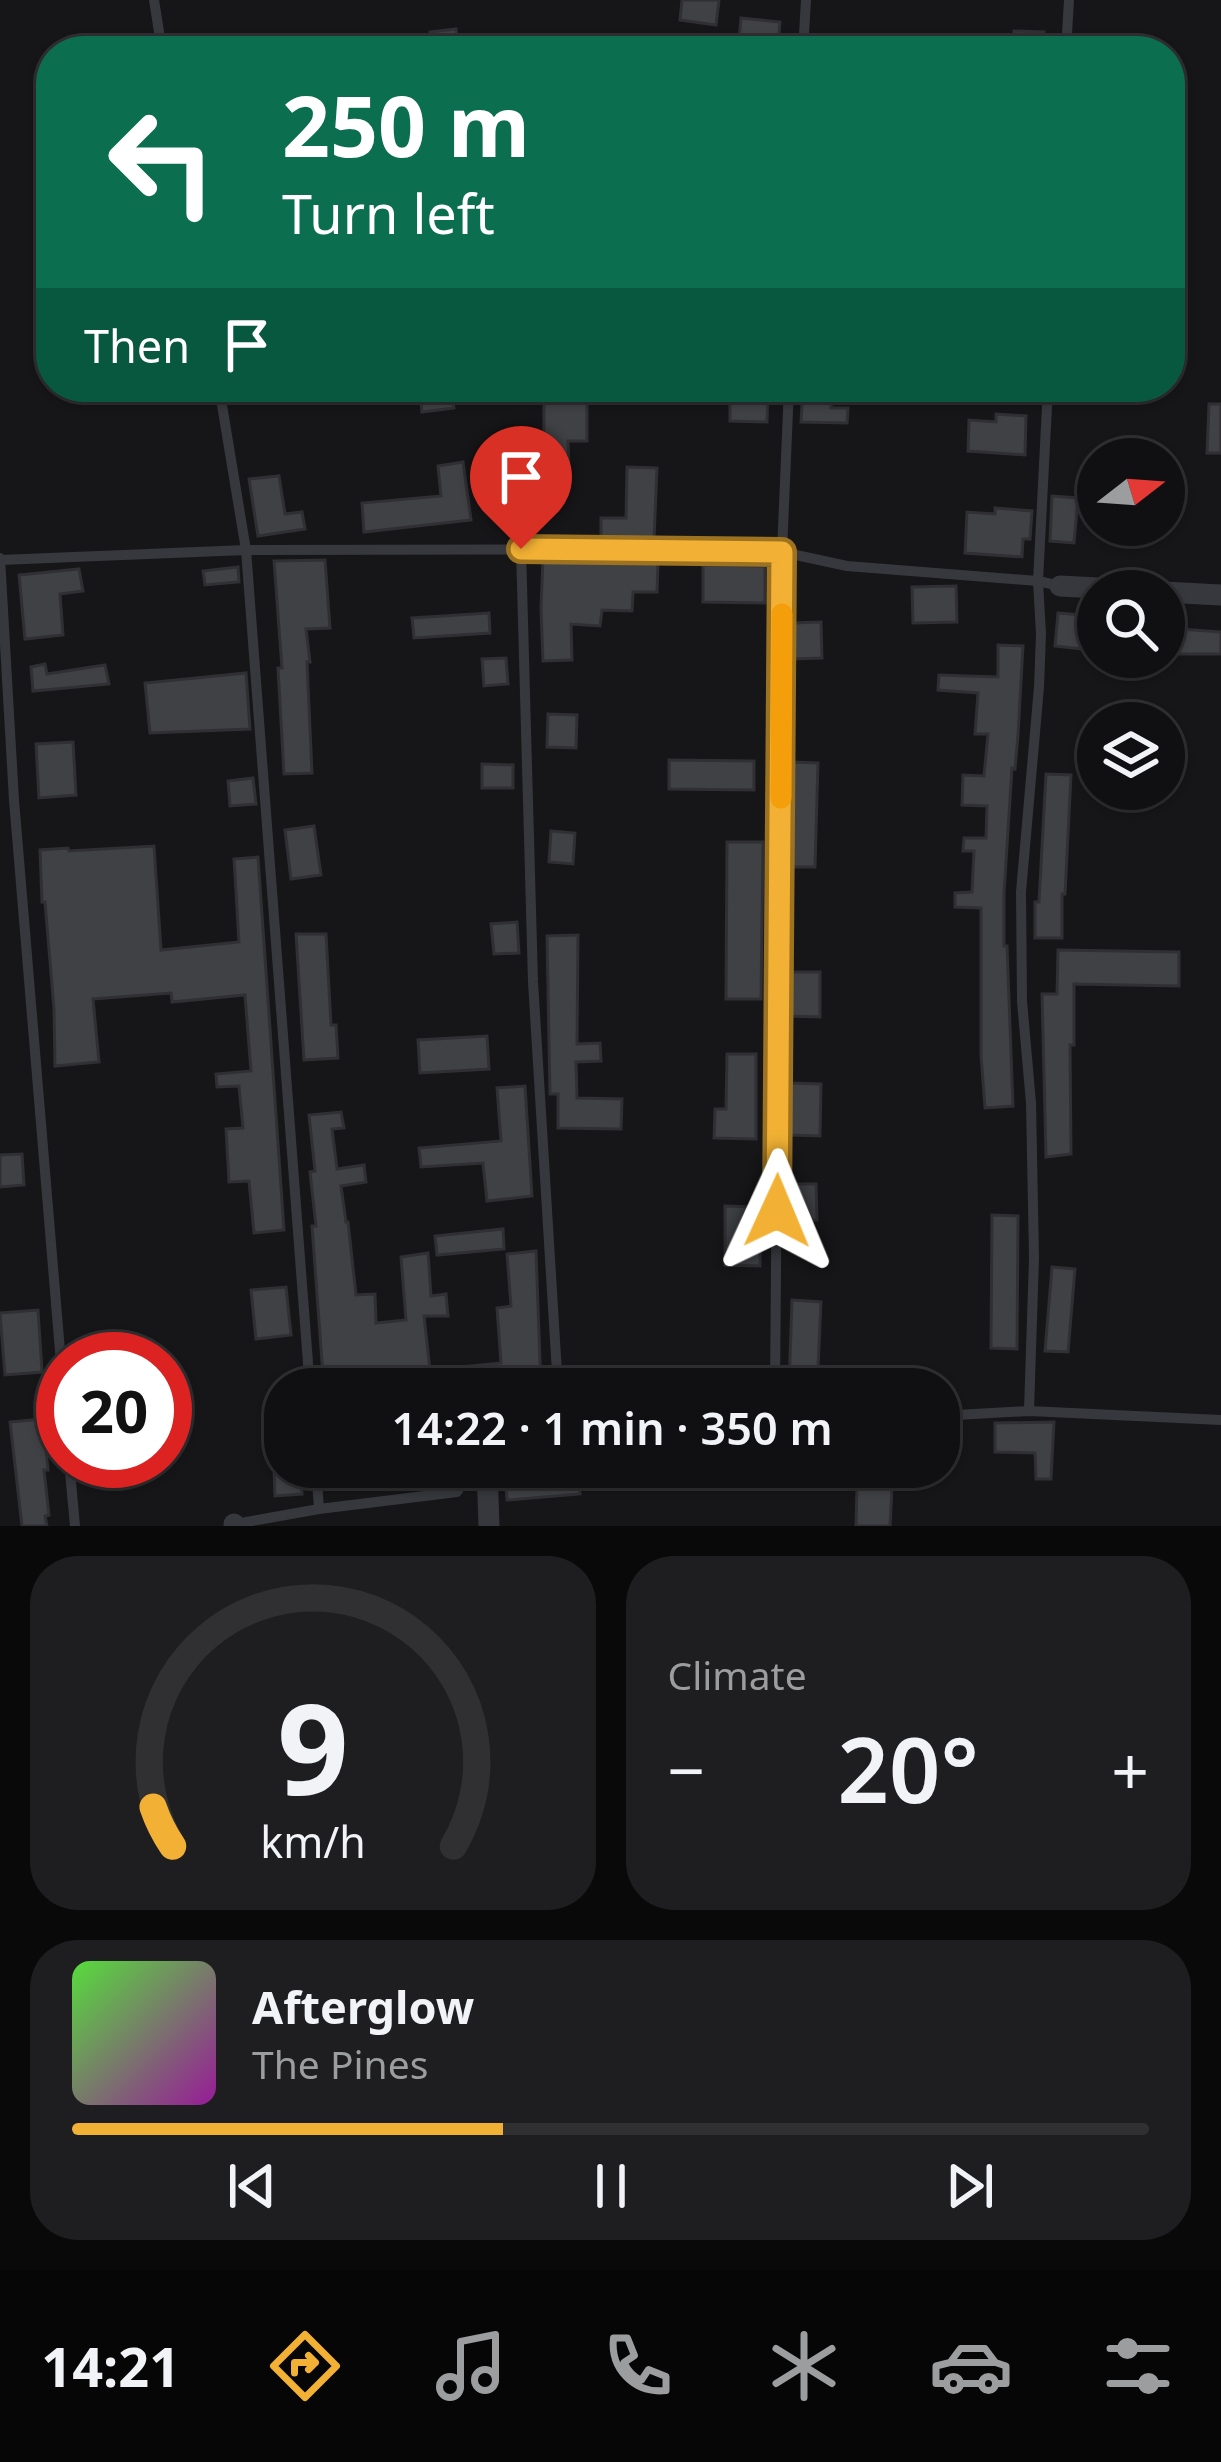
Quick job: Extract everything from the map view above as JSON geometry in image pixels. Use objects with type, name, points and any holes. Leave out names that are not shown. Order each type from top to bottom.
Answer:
[{"type":"street","points":[[1049,583],[1077,585]]},
{"type":"street","points":[[1185,593],[1221,595]]},
{"type":"street","points":[[488,1488],[490,1526]]},
{"type":"lane","points":[[154,0],[160,36]]},
{"type":"lane","points":[[804,36],[806,0]]},
{"type":"lane","points":[[1067,36],[1069,0]]},
{"type":"lane","points":[[221,402],[246,550],[308,1368]]},
{"type":"lane","points":[[776,1368],[782,552],[788,402]]},
{"type":"lane","points":[[1029,1411],[1034,1258],[1021,928],[1028,790],[1049,583],[1048,402]]},
{"type":"lane","points":[[521,549],[533,982],[557,1368]]},
{"type":"lane","points":[[58,1332],[14,800],[0,559],[246,550],[782,552],[847,566],[1049,583]]},
{"type":"lane","points":[[960,1416],[1029,1411],[1221,1420]]},
{"type":"lane","points":[[71,1488],[75,1526]]},
{"type":"lane","points":[[318,1488],[319,1509]]},
{"type":"lane","points":[[231,1526],[459,1488]]},
{"type":"building","points":[[682,0],[719,0],[716,25],[680,20]]},
{"type":"building","points":[[741,18],[780,22],[779,36],[739,36]]},
{"type":"building","points":[[456,29],[457,36],[430,36],[430,32]]},
{"type":"building","points":[[1014,31],[1044,32],[1044,36],[1014,36]]},
{"type":"building","points":[[421,402],[453,402],[454,408],[422,412]]},
{"type":"building","points":[[544,402],[587,402],[587,441],[568,441],[569,465],[544,465]]},
{"type":"building","points":[[730,402],[768,402],[767,422],[730,421]]},
{"type":"building","points":[[802,402],[831,402],[831,408],[848,408],[847,423],[801,422]]},
{"type":"building","points":[[1209,404],[1221,404],[1221,453],[1207,453]]},
{"type":"building","points":[[996,414],[1026,416],[1025,455],[968,451],[969,420],[996,422]]},
{"type":"building","points":[[463,462],[471,520],[364,532],[362,503],[441,496],[438,466]]},
{"type":"building","points":[[627,467],[657,468],[654,539],[601,539],[601,518],[626,518]]},
{"type":"building","points":[[279,476],[285,514],[302,512],[305,529],[258,536],[249,479]]},
{"type":"building","points":[[1052,496],[1077,498],[1074,543],[1050,541]]},
{"type":"building","points":[[995,508],[1032,511],[1030,539],[1023,539],[1022,557],[965,553],[967,512],[995,514]]},
{"type":"building","points":[[543,559],[653,559],[658,562],[657,592],[633,592],[632,611],[602,610],[600,626],[571,624],[572,660],[543,661]]},
{"type":"building","points":[[325,560],[330,628],[306,629],[312,773],[284,774],[274,561]]},
{"type":"building","points":[[703,565],[765,566],[765,603],[703,602]]},
{"type":"building","points":[[238,567],[239,582],[205,585],[203,571]]},
{"type":"building","points":[[79,569],[83,591],[60,594],[63,635],[25,639],[19,575]]},
{"type":"building","points":[[956,586],[957,622],[913,623],[912,587]]},
{"type":"building","points":[[489,613],[490,633],[414,638],[412,618]]},
{"type":"building","points":[[1058,613],[1077,615],[1077,648],[1055,646]]},
{"type":"building","points":[[821,622],[822,658],[792,659],[792,623]]},
{"type":"building","points":[[1185,629],[1221,632],[1221,654],[1185,654]]},
{"type":"building","points":[[998,645],[1023,646],[1004,893],[1013,1106],[985,1108],[981,908],[955,907],[955,893],[972,892],[974,851],[963,851],[964,838],[986,838],[987,806],[962,805],[963,775],[984,776],[988,734],[975,734],[978,693],[938,690],[939,675],[998,677]]},
{"type":"building","points":[[506,658],[508,684],[484,686],[482,659]]},
{"type":"building","points":[[45,664],[47,674],[105,665],[109,684],[33,691],[31,667]]},
{"type":"building","points":[[246,673],[250,729],[150,733],[145,683]]},
{"type":"building","points":[[548,714],[577,715],[576,748],[547,747]]},
{"type":"building","points":[[73,742],[76,795],[39,798],[36,744]]},
{"type":"building","points":[[669,760],[754,761],[754,790],[669,789]]},
{"type":"building","points":[[792,762],[818,763],[815,867],[792,867]]},
{"type":"building","points":[[482,764],[513,765],[513,788],[482,788]]},
{"type":"building","points":[[1046,774],[1071,775],[1062,938],[1035,938]]},
{"type":"building","points":[[253,778],[256,804],[230,806],[228,781]]},
{"type":"building","points":[[314,826],[321,875],[291,879],[285,830]]},
{"type":"building","points":[[551,831],[575,833],[573,864],[549,862]]},
{"type":"building","points":[[727,842],[763,842],[761,999],[726,999]]},
{"type":"building","points":[[154,846],[161,950],[239,942],[234,859],[258,857],[284,1230],[254,1233],[249,1181],[229,1182],[226,1129],[243,1128],[239,1086],[217,1087],[216,1074],[251,1071],[245,995],[172,1002],[171,993],[93,999],[99,1062],[55,1066],[40,850]]},
{"type":"building","points":[[517,922],[519,953],[494,954],[491,924]]},
{"type":"building","points":[[296,934],[326,934],[331,1025],[336,1025],[338,1058],[304,1060]]},
{"type":"building","points":[[578,935],[577,1044],[600,1043],[601,1061],[576,1062],[577,1098],[622,1099],[621,1129],[558,1128],[558,1094],[550,1094],[547,936]]},
{"type":"building","points":[[1058,950],[1179,952],[1179,986],[1074,984],[1071,1154],[1046,1157],[1042,994],[1057,994]]},
{"type":"building","points":[[791,972],[820,972],[820,1017],[789,1016]]},
{"type":"building","points":[[487,1036],[489,1069],[420,1073],[418,1040]]},
{"type":"building","points":[[727,1054],[756,1054],[756,1139],[714,1138],[715,1109],[726,1109]]},
{"type":"building","points":[[791,1083],[821,1084],[820,1136],[790,1135]]},
{"type":"building","points":[[525,1086],[532,1196],[487,1201],[483,1163],[421,1167],[419,1148],[501,1141],[497,1088]]},
{"type":"building","points":[[341,1112],[344,1128],[332,1129],[337,1169],[364,1165],[366,1182],[341,1186],[356,1295],[375,1294],[376,1323],[406,1320],[401,1257],[428,1253],[431,1296],[446,1294],[448,1316],[424,1316],[430,1368],[322,1368],[309,1115]]},
{"type":"building","points":[[22,1154],[24,1185],[0,1187],[0,1155]]},
{"type":"building","points":[[791,1184],[816,1184],[817,1220],[791,1220]]},
{"type":"building","points":[[725,1206],[760,1207],[760,1266],[725,1265]]},
{"type":"building","points":[[992,1215],[1018,1216],[1017,1349],[991,1348]]},
{"type":"building","points":[[503,1229],[504,1249],[437,1255],[435,1236]]},
{"type":"building","points":[[536,1251],[540,1368],[450,1368],[501,1363],[497,1308],[511,1306],[507,1254]]},
{"type":"building","points":[[1052,1267],[1075,1269],[1068,1352],[1045,1351]]},
{"type":"building","points":[[286,1287],[291,1335],[256,1339],[251,1290]]},
{"type":"building","points":[[792,1300],[821,1302],[818,1368],[790,1368]]},
{"type":"building","points":[[38,1310],[36,1372],[5,1375],[0,1313]]},
{"type":"building","points":[[36,1420],[36,1488],[46,1488],[47,1526],[22,1526],[10,1422]]},
{"type":"building","points":[[1054,1422],[1051,1479],[1036,1479],[1035,1453],[995,1452],[995,1423]]},
{"type":"building","points":[[275,1488],[302,1488],[302,1494],[275,1496]]},
{"type":"building","points":[[506,1488],[579,1488],[580,1494],[507,1500]]},
{"type":"building","points":[[857,1488],[892,1488],[890,1526],[856,1526]]},
{"type":"slow traffic","points":[[781,798],[782,614]]},
{"type":"route","points":[[521,549],[782,552],[777,1211]]}]
